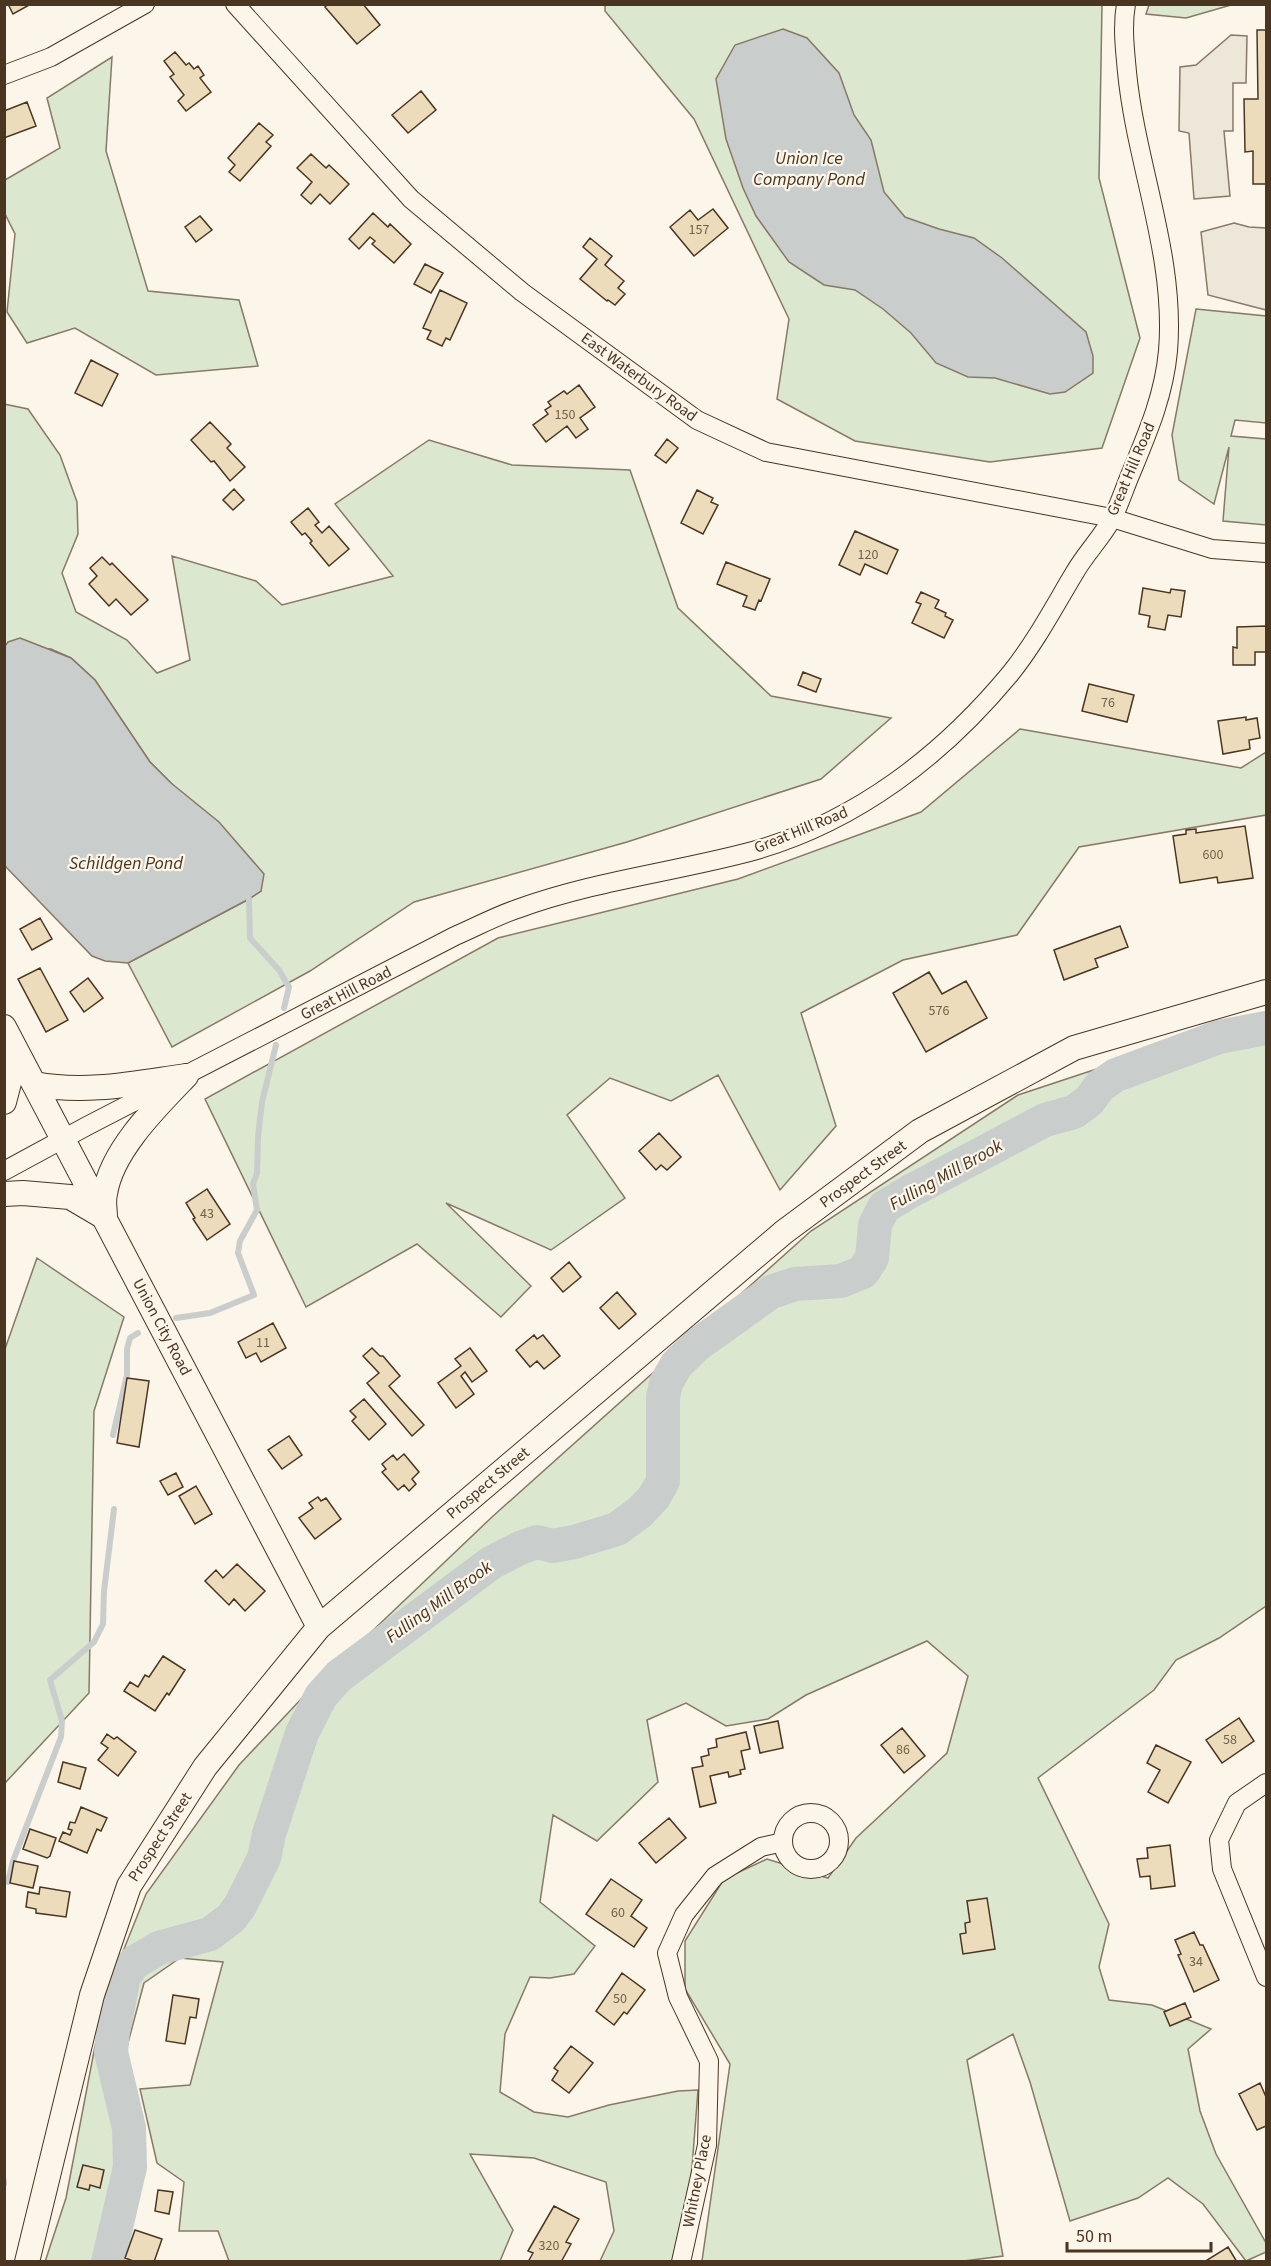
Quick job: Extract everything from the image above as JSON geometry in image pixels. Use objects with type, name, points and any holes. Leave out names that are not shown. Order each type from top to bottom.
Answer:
[{"type":"main road","name":"Prospect Street","points":[[27,2262],[92,1995],[129,1886],[206,1767],[319,1627],[784,1232],[920,1131],[1074,1048],[1266,992]]},
{"type":"main road","name":"Union City Road","points":[[4,1027],[319,1627]]},
{"type":"main road","points":[[4,1102],[17,1052]]},
{"type":"main road","points":[[35,1084],[66,1089],[94,1089],[186,1076]]},
{"type":"main road","points":[[4,1194],[23,1193],[70,1197],[105,1217],[105,1193],[114,1166],[144,1119],[186,1076]]},
{"type":"street","points":[[4,75],[51,57],[145,4]]},
{"type":"street","name":"East Waterbury Road","points":[[235,4],[411,199],[522,292],[697,420],[766,452],[1112,518],[1212,549],[1266,554]]},
{"type":"street","name":"Great Hill Road","points":[[4,1171],[455,936],[518,908],[582,890],[754,850],[813,829],[856,808],[901,779],[937,750],[973,715],[1011,673],[1037,637],[1083,558],[1112,518],[1162,391],[1168,349],[1168,310],[1164,269],[1129,100],[1124,49],[1126,4]]},
{"type":"street","points":[[1266,1783],[1237,1803],[1220,1840],[1221,1869],[1266,1977]]},
{"type":"street","name":"Whitney Place","points":[[681,2262],[707,2145],[709,2061],[678,1996],[667,1953],[684,1915],[715,1876],[761,1847],[783,1842]]},
{"type":"green space","points":[[1149,4],[1231,5],[1186,18],[1146,14]]},
{"type":"green space","points":[[605,5],[1102,5],[1099,178],[1140,338],[1102,448],[990,462],[855,441],[777,399],[789,319],[694,119],[605,11]]},
{"type":"green space","points":[[112,57],[106,151],[148,291],[239,300],[258,366],[156,375],[75,328],[27,343],[7,312],[15,234],[5,214],[5,180],[60,148],[47,98]]},
{"type":"green space","points":[[1196,309],[1266,316],[1266,423],[1235,420],[1231,436],[1266,439],[1266,525],[1223,521],[1229,447],[1214,504],[1179,480],[1172,435]]},
{"type":"green space","points":[[4,404],[28,409],[60,455],[77,502],[78,534],[62,573],[76,612],[127,640],[157,673],[190,660],[172,556],[256,581],[282,605],[393,576],[335,504],[429,440],[512,465],[630,470],[678,608],[771,696],[891,718],[821,779],[627,842],[414,902],[310,971],[172,1047],[128,963],[261,891],[171,783],[150,762],[95,680],[71,658],[51,649],[5,646]]},
{"type":"green space","points":[[1020,729],[1241,768],[1266,752],[1266,815],[1079,847],[1017,935],[903,960],[801,1013],[836,1126],[780,1190],[718,1075],[671,1101],[610,1078],[567,1115],[625,1198],[551,1250],[446,1203],[531,1286],[501,1317],[417,1244],[306,1307],[205,1099],[498,938],[738,879],[921,812]]},
{"type":"green space","points":[[1266,1013],[1266,1606],[1219,1638],[1176,1660],[1154,1690],[1038,1778],[1109,1924],[1099,1967],[1109,2000],[1152,2005],[1211,2029],[1188,2049],[1200,2111],[1216,2154],[1266,2243],[1266,2252],[1246,2261],[1203,2204],[1168,2178],[1138,2198],[1070,2221],[1030,2082],[1013,2034],[967,2060],[1003,2256],[956,2262],[702,2261],[730,2064],[685,1989],[685,1941],[724,1879],[767,1859],[828,1878],[856,1838],[947,1753],[968,1676],[927,1641],[806,1695],[768,1719],[726,1726],[686,1703],[647,1720],[658,1782],[597,1841],[553,1815],[540,1902],[595,1946],[574,1974],[550,1978],[530,1977],[505,2034],[500,2092],[534,2112],[568,2117],[609,2105],[678,2091],[698,2090],[691,2180],[672,2261],[600,2261],[614,2231],[606,2182],[534,2158],[470,2154],[513,2230],[500,2261],[229,2261],[218,2231],[179,2231],[184,2182],[157,2163],[140,2089],[190,2085],[223,1962],[180,1958],[144,1983],[125,2054],[132,2192],[130,2218],[114,2261],[45,2262],[66,2198],[104,1999],[146,1894],[239,1765],[303,1697],[492,1517],[811,1231],[1018,1095]]},
{"type":"green space","points":[[37,1258],[124,1317],[94,1411],[89,1693],[5,1783],[5,1349]]},
{"type":"shaded area","points":[[1231,35],[1247,36],[1246,83],[1233,83],[1233,131],[1224,131],[1230,196],[1194,199],[1189,133],[1179,131],[1180,67],[1196,65]]},
{"type":"shaded area","points":[[1234,223],[1266,228],[1266,310],[1208,295],[1201,232]]},
{"type":"water","name":"Union Ice Company Pond","points":[[783,29],[807,38],[839,73],[854,115],[871,140],[884,192],[905,217],[974,238],[1002,258],[1086,332],[1093,356],[1093,373],[1065,392],[1050,394],[995,378],[968,377],[936,363],[911,333],[883,309],[855,290],[824,285],[789,262],[756,216],[743,188],[726,139],[716,79],[735,45]]},
{"type":"water","name":"Schildgen Pond","points":[[20,638],[71,658],[95,680],[150,762],[171,783],[219,822],[264,874],[261,891],[128,963],[105,961],[92,956],[5,866],[5,646],[8,642]]},
{"type":"building","points":[[8,4],[31,4],[13,14]]},
{"type":"building","points":[[328,4],[363,4],[380,25],[357,44],[325,7]]},
{"type":"building","points":[[1257,30],[1266,30],[1266,184],[1253,184],[1253,151],[1245,152],[1244,99],[1258,99]]},
{"type":"building","points":[[175,52],[186,65],[189,63],[194,69],[198,66],[204,75],[200,78],[211,92],[186,111],[178,101],[184,95],[170,77],[174,74],[164,61]]},
{"type":"building","points":[[421,91],[436,110],[408,133],[392,115]]},
{"type":"building","points":[[27,102],[36,126],[4,138],[4,111]]},
{"type":"building","points":[[259,123],[273,135],[266,142],[271,146],[240,181],[229,172],[235,165],[228,158]]},
{"type":"building","points":[[311,154],[326,168],[329,165],[349,184],[330,204],[320,194],[311,204],[301,195],[312,182],[297,168]]},
{"type":"building","points":[[713,209],[728,228],[694,256],[670,227],[690,210],[698,220]]},
{"type":"building","points":[[373,213],[388,227],[390,224],[411,244],[394,263],[372,244],[375,241],[370,237],[359,249],[349,239]]},
{"type":"building","points":[[200,216],[212,230],[196,242],[185,227]]},
{"type":"building","points":[[590,238],[612,256],[605,265],[624,281],[618,288],[625,294],[615,305],[580,279],[597,259],[583,247]]},
{"type":"building","points":[[425,264],[443,273],[431,293],[414,284]]},
{"type":"building","points":[[440,290],[467,303],[450,340],[446,338],[442,346],[427,339],[431,331],[423,328]]},
{"type":"building","points":[[91,360],[118,374],[102,406],[75,393]]},
{"type":"building","points":[[579,385],[595,407],[580,418],[588,429],[576,438],[567,426],[546,442],[533,425],[548,414],[545,410],[551,406],[548,402],[564,391],[567,394]]},
{"type":"building","points":[[210,422],[231,444],[227,448],[245,467],[230,481],[214,461],[211,462],[191,440]]},
{"type":"building","points":[[667,439],[678,448],[666,463],[655,455]]},
{"type":"building","points":[[234,489],[244,500],[233,510],[223,500]]},
{"type":"building","points":[[697,490],[713,498],[711,502],[718,505],[703,534],[681,523]]},
{"type":"building","points":[[308,508],[319,522],[315,525],[322,533],[329,526],[349,549],[329,566],[310,543],[312,541],[305,533],[302,535],[291,522]]},
{"type":"building","points":[[855,531],[898,550],[887,574],[865,564],[860,575],[839,565]]},
{"type":"building","points":[[102,557],[110,565],[112,563],[148,600],[131,615],[116,599],[109,606],[89,584],[97,576],[90,568]]},
{"type":"building","points":[[726,562],[770,579],[755,610],[743,606],[747,596],[717,584]]},
{"type":"building","points":[[1143,588],[1170,593],[1171,589],[1185,591],[1181,617],[1168,615],[1165,630],[1148,627],[1150,616],[1139,614]]},
{"type":"building","points":[[921,592],[939,600],[935,608],[946,613],[945,616],[953,620],[944,638],[912,623],[921,604],[916,602]]},
{"type":"building","points":[[1266,626],[1266,652],[1255,652],[1255,665],[1233,665],[1233,647],[1237,648],[1237,627]]},
{"type":"building","points":[[803,672],[821,679],[816,692],[798,685]]},
{"type":"building","points":[[1089,684],[1134,695],[1127,722],[1082,711]]},
{"type":"building","points":[[1246,717],[1246,720],[1257,718],[1260,738],[1249,740],[1250,749],[1223,754],[1218,721]]},
{"type":"building","points":[[1245,826],[1253,878],[1218,883],[1217,877],[1180,883],[1173,836],[1186,834],[1186,830],[1196,829],[1196,833]]},
{"type":"building","points":[[40,918],[52,939],[32,950],[20,929]]},
{"type":"building","points":[[1120,926],[1128,947],[1095,959],[1098,967],[1064,980],[1054,950]]},
{"type":"building","points":[[40,968],[68,1020],[46,1032],[18,979]]},
{"type":"building","points":[[929,972],[942,994],[966,981],[987,1018],[926,1052],[893,993]]},
{"type":"building","points":[[88,978],[103,998],[84,1012],[70,992]]},
{"type":"building","points":[[659,1133],[681,1157],[667,1170],[661,1165],[656,1170],[639,1151]]},
{"type":"building","points":[[207,1189],[230,1224],[207,1240],[193,1219],[195,1218],[186,1203]]},
{"type":"building","points":[[569,1262],[581,1277],[563,1292],[551,1278]]},
{"type":"building","points":[[617,1292],[636,1314],[619,1329],[600,1308]]},
{"type":"building","points":[[273,1323],[286,1348],[261,1362],[256,1353],[246,1358],[238,1342]]},
{"type":"building","points":[[534,1335],[537,1339],[543,1335],[560,1356],[544,1369],[537,1361],[530,1367],[516,1350]]},
{"type":"building","points":[[372,1348],[383,1356],[400,1376],[389,1386],[424,1425],[412,1436],[367,1383],[379,1373],[363,1356]]},
{"type":"building","points":[[470,1348],[487,1371],[472,1382],[465,1372],[461,1376],[474,1394],[456,1408],[438,1383],[461,1366],[455,1359]]},
{"type":"building","points":[[127,1378],[149,1381],[139,1447],[117,1443]]},
{"type":"building","points":[[364,1399],[386,1424],[369,1440],[352,1421],[356,1417],[350,1411]]},
{"type":"building","points":[[289,1436],[302,1455],[282,1469],[268,1450]]},
{"type":"building","points":[[404,1454],[419,1472],[412,1479],[416,1484],[409,1491],[404,1485],[398,1490],[382,1472],[386,1469],[382,1464],[393,1455],[397,1460]]},
{"type":"building","points":[[176,1473],[183,1487],[168,1495],[160,1481]]},
{"type":"building","points":[[196,1486],[212,1514],[195,1524],[179,1496]]},
{"type":"building","points":[[318,1497],[321,1501],[326,1498],[341,1519],[315,1539],[299,1518],[313,1508],[309,1503]]},
{"type":"building","points":[[237,1564],[265,1591],[245,1611],[234,1599],[229,1605],[205,1581],[216,1570],[223,1578]]},
{"type":"building","points":[[163,1656],[185,1670],[169,1695],[167,1693],[155,1711],[124,1691],[130,1682],[138,1687],[145,1675],[149,1677]]},
{"type":"building","points":[[1239,1718],[1254,1741],[1222,1763],[1206,1740]]},
{"type":"building","points":[[778,1721],[783,1748],[760,1753],[754,1726]]},
{"type":"building","points":[[902,1728],[925,1756],[904,1773],[881,1745]]},
{"type":"building","points":[[746,1732],[750,1749],[741,1751],[745,1769],[740,1770],[741,1774],[729,1777],[728,1772],[710,1776],[716,1803],[700,1807],[692,1768],[703,1766],[701,1757],[709,1755],[708,1749],[717,1747],[716,1739]]},
{"type":"building","points":[[107,1734],[114,1739],[117,1737],[136,1752],[118,1776],[98,1760],[108,1748],[101,1743]]},
{"type":"building","points":[[1156,1745],[1191,1762],[1168,1803],[1148,1792],[1160,1770],[1147,1763]]},
{"type":"building","points":[[63,1762],[86,1768],[80,1789],[58,1782]]},
{"type":"building","points":[[81,1807],[107,1818],[101,1831],[97,1829],[87,1853],[59,1841],[63,1832],[70,1835],[72,1830],[68,1829],[70,1822],[75,1823]]},
{"type":"building","points":[[669,1818],[686,1838],[656,1863],[639,1843]]},
{"type":"building","points":[[30,1829],[56,1838],[50,1856],[47,1858],[23,1849]]},
{"type":"building","points":[[1170,1845],[1175,1886],[1151,1889],[1150,1876],[1140,1877],[1137,1859],[1148,1858],[1147,1848]]},
{"type":"building","points":[[14,1861],[38,1866],[33,1888],[10,1883]]},
{"type":"building","points":[[611,1879],[642,1900],[631,1916],[647,1928],[634,1947],[586,1914]]},
{"type":"building","points":[[40,1887],[70,1892],[66,1917],[36,1913],[36,1909],[26,1907],[28,1892],[39,1894]]},
{"type":"building","points":[[987,1898],[995,1949],[963,1954],[960,1934],[966,1933],[965,1923],[970,1922],[967,1901]]},
{"type":"building","points":[[1194,1932],[1200,1945],[1203,1945],[1219,1980],[1194,1992],[1178,1955],[1181,1954],[1175,1940]]},
{"type":"building","points":[[622,1973],[645,1990],[627,2014],[624,2012],[614,2025],[596,2011]]},
{"type":"building","points":[[173,1995],[199,1999],[196,2018],[190,2017],[185,2044],[166,2041]]},
{"type":"building","points":[[1185,2003],[1191,2017],[1170,2026],[1164,2012]]},
{"type":"building","points":[[571,2046],[593,2063],[569,2093],[552,2080],[558,2071],[554,2068]]},
{"type":"building","points":[[1260,2083],[1266,2097],[1266,2126],[1257,2130],[1239,2094]]},
{"type":"building","points":[[83,2165],[104,2170],[100,2188],[90,2185],[89,2190],[77,2187]]},
{"type":"building","points":[[158,2190],[173,2192],[169,2214],[155,2211]]},
{"type":"building","points":[[554,2206],[579,2219],[566,2242],[571,2244],[561,2262],[528,2262],[533,2253],[528,2251]]},
{"type":"building","points":[[135,2230],[162,2239],[154,2262],[136,2262],[125,2258]]},
{"type":"building","points":[[1228,2247],[1237,2262],[1204,2262]]},
{"type":"waterway","points":[[249,899],[250,938],[279,970],[289,987],[284,1008]]},
{"type":"waterway","name":"Fulling Mill Brook","points":[[108,2262],[130,2167],[129,2128],[111,2052],[124,1976],[135,1962],[159,1948],[210,1934],[231,1918],[240,1906],[264,1858],[269,1834],[302,1733],[321,1696],[339,1676],[491,1563],[537,1542],[553,1546],[617,1529],[640,1512],[654,1497],[663,1481],[663,1397],[666,1383],[677,1364],[697,1345],[771,1292],[795,1284],[841,1281],[863,1272],[872,1258],[875,1225],[884,1207],[1045,1120],[1074,1112],[1089,1101],[1100,1086],[1116,1075],[1219,1037],[1266,1028]]},
{"type":"waterway","points":[[176,1318],[210,1313],[254,1295],[238,1253],[240,1241],[257,1210],[253,1184],[257,1173],[262,1102],[276,1045]]},
{"type":"waterway","points":[[113,1435],[127,1375],[127,1349],[130,1338],[138,1333]]},
{"type":"waterway","points":[[8,1882],[13,1861],[61,1737],[62,1721],[50,1680],[94,1642],[103,1624],[104,1591],[114,1509]]}]
